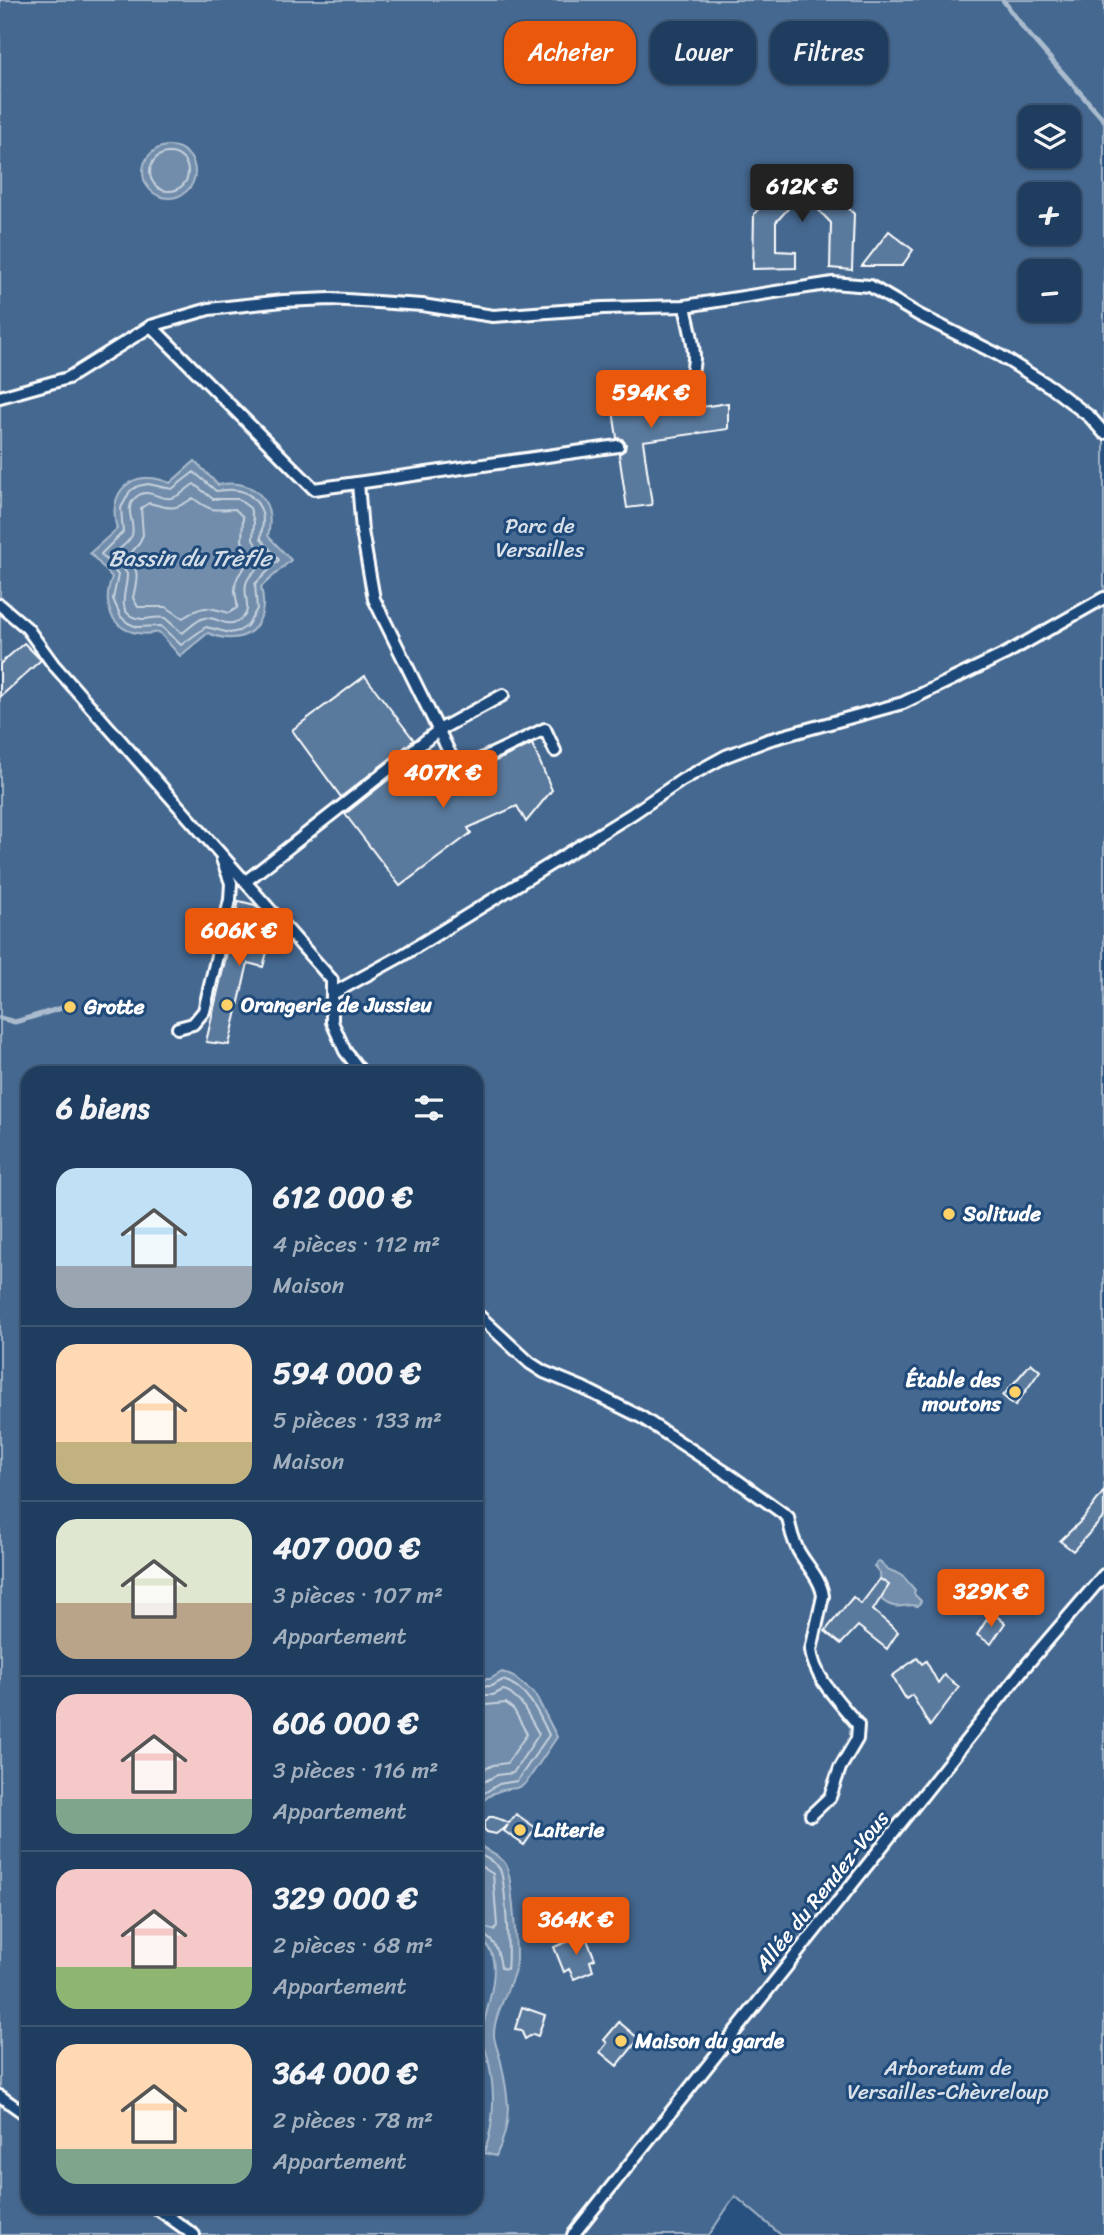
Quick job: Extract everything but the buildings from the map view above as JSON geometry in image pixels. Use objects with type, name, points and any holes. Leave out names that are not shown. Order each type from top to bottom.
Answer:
[{"type":"lane","points":[[0,397],[68,378],[151,326],[209,309],[331,299],[422,305],[493,316],[603,307],[685,306],[833,282],[870,286],[919,315],[999,355],[1051,387],[1090,417],[1104,433]]},
{"type":"lane","points":[[681,396],[692,379],[696,356],[685,306]]},
{"type":"lane","points":[[151,326],[314,489],[618,446]]},
{"type":"lane","points":[[358,483],[371,589],[382,618],[458,770],[545,729],[555,751]]},
{"type":"lane","points":[[332,994],[403,955],[632,814],[682,780],[726,756],[768,740],[904,703],[1007,653],[1104,598]]},
{"type":"lane","points":[[0,605],[27,628],[53,664],[332,980],[332,1022],[345,1051],[357,1066]]},
{"type":"lane","points":[[246,881],[439,730],[503,695]]},
{"type":"lane","points":[[178,1028],[193,1024],[204,1011],[230,900],[231,883],[219,851]]},
{"type":"lane","points":[[483,1319],[530,1363],[641,1417],[788,1517],[798,1550],[822,1588],[823,1596],[811,1656],[828,1688],[858,1725],[858,1739],[840,1768],[830,1797],[811,1815]]},
{"type":"lane","name":"Allée du Rendez-Vous","points":[[573,2235],[1024,1668],[1104,1575]]},
{"type":"lane","points":[[0,2096],[21,2111]]},
{"type":"lane","points":[[165,2214],[194,2235]]},
{"type":"green space","name":"Parc de Versailles","points":[[0,0],[1104,0],[1104,2235],[781,2235],[735,2196],[709,2235],[0,2235]]},
{"type":"water","points":[[169,146],[179,148],[187,154],[193,162],[193,182],[187,190],[179,196],[169,198],[159,196],[151,190],[145,182],[143,172],[145,162],[151,154],[159,148]]},
{"type":"water","name":"Bassin du Trèfle","points":[[195,461],[218,485],[242,485],[260,494],[269,512],[268,536],[291,560],[261,587],[262,613],[252,631],[233,638],[208,633],[180,656],[159,632],[133,632],[116,621],[110,613],[108,602],[112,577],[90,553],[117,529],[115,504],[125,486],[145,478],[170,483]]},
{"type":"water","points":[[879,1561],[887,1569],[902,1575],[915,1590],[914,1594],[921,1601],[918,1606],[897,1607],[882,1600],[880,1573],[874,1566]]},
{"type":"water","points":[[502,1672],[514,1677],[535,1694],[557,1737],[526,1783],[520,1787],[496,1792],[483,1801],[483,1679],[490,1679]]},
{"type":"water","points":[[483,1848],[505,1863],[508,1870],[515,1933],[515,1969],[494,2028],[508,2110],[505,2132],[496,2156],[484,2153],[491,2130],[493,2094],[483,2041],[483,2026],[494,1966],[492,1954],[483,1944]]},
{"type":"waterway","points":[[1003,0],[1025,30],[1104,120]]},
{"type":"waterway","points":[[0,1018],[15,1022],[65,1007]]},
{"type":"place","name":"Orangerie de Jussieu","points":[[227,1005]]},
{"type":"place","name":"Grotte","points":[[70,1007]]},
{"type":"place","name":"Solitude","points":[[949,1214]]},
{"type":"place","name":"Étable des moutons","points":[[1015,1392]]},
{"type":"place","name":"Laiterie","points":[[520,1830]]},
{"type":"place","name":"Maison du garde","points":[[621,2041]]},
{"type":"park label","name":"Arboretum de Versailles-Chèvreloup","points":[[948,2080]]}]
